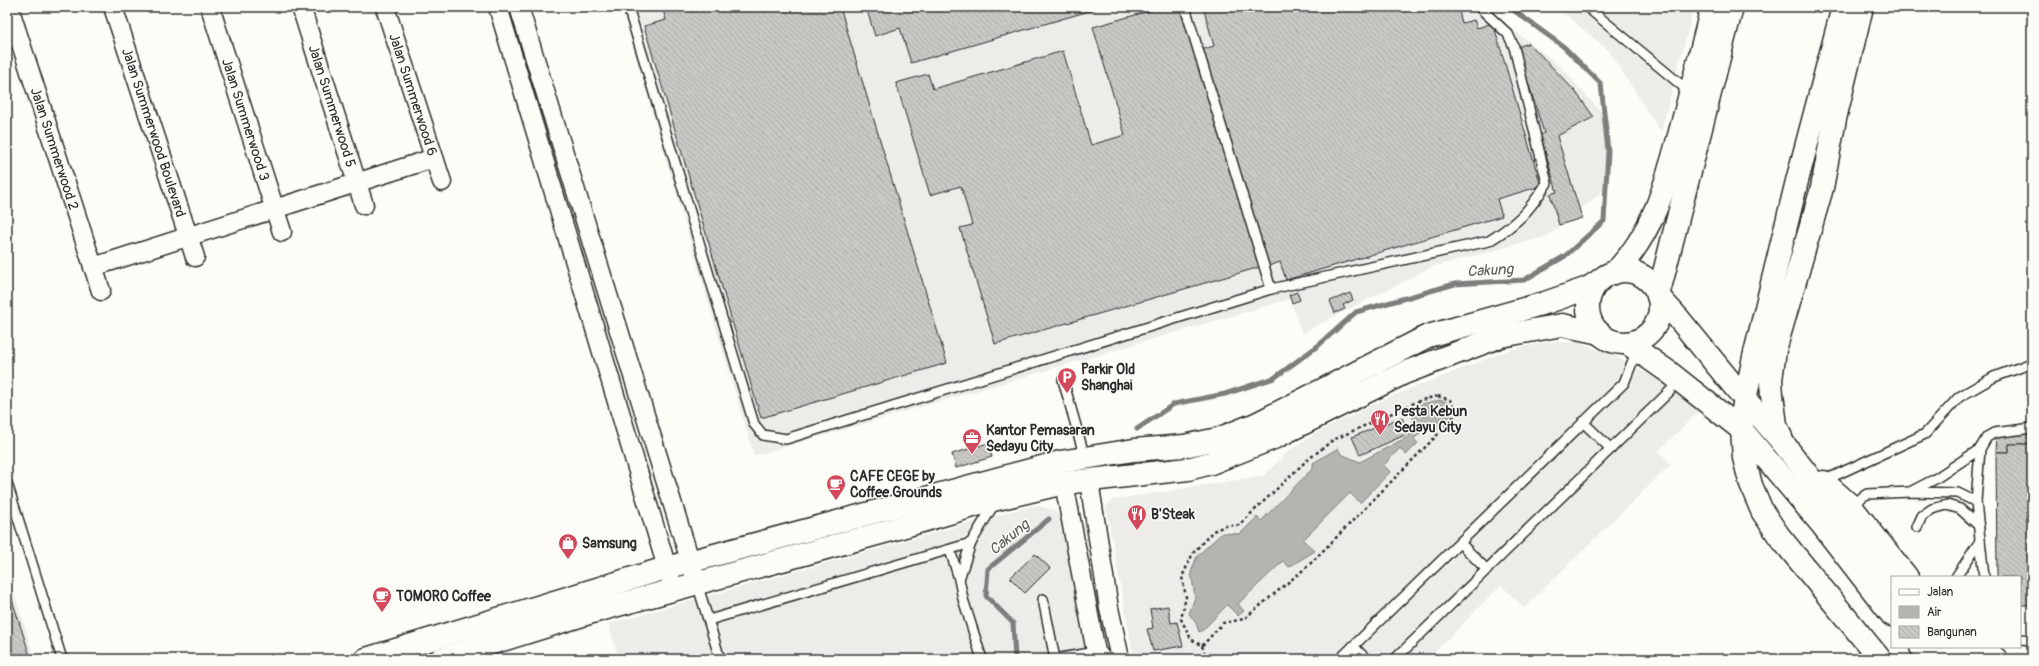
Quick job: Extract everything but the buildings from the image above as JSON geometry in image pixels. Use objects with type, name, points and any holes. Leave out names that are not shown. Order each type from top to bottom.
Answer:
[{"type":"main road","points":[[1658,296],[1698,99],[1712,7]]},
{"type":"main road","points":[[1600,333],[1593,326],[1588,307],[1593,289],[1628,260],[1639,244],[1660,202],[1732,7]]},
{"type":"main road","points":[[1842,7],[1798,176],[1745,398],[1742,414],[1742,430],[1744,458],[1749,478],[1762,511],[1779,536],[1880,659]]},
{"type":"main road","points":[[1783,443],[1773,410],[1771,380],[1772,366],[1775,350],[1824,183],[1835,119],[1862,7]]},
{"type":"main road","points":[[1798,176],[1824,183]]},
{"type":"main road","points":[[366,659],[666,568],[1060,462],[1134,450],[1184,446],[1218,439],[1256,424],[1428,336],[1552,301],[1588,288],[1607,277],[1631,272],[1640,275],[1653,286],[1658,296],[1660,306],[1654,327],[1647,335],[1632,347]]},
{"type":"main road","points":[[1658,296],[1783,443],[1837,515],[1891,583]]},
{"type":"main road","points":[[441,659],[674,589],[888,531],[997,499],[1064,483],[1188,469],[1211,463],[1276,437],[1404,374],[1501,336],[1562,325],[1600,333],[1617,342],[1632,347],[1670,373],[1742,430],[1906,576]]},
{"type":"main road","points":[[1085,458],[1089,481]]},
{"type":"main road","points":[[1060,462],[1064,483]]},
{"type":"main road","points":[[1802,467],[1823,480],[1837,515],[1891,613]]},
{"type":"main road","points":[[1921,648],[1936,659]]},
{"type":"main road","points":[[1954,648],[1970,659]]},
{"type":"main road","points":[[1980,648],[1996,659]]},
{"type":"street","name":"Jalan Summerwood 2","points":[[9,7],[101,291]]},
{"type":"street","name":"Jalan Summerwood Boulevard","points":[[113,7],[195,257]]},
{"type":"street","name":"Jalan Summerwood 3","points":[[210,7],[282,232]]},
{"type":"street","name":"Jalan Summerwood 5","points":[[301,7],[364,205]]},
{"type":"street","name":"Jalan Summerwood 6","points":[[386,7],[442,182]]},
{"type":"street","points":[[498,7],[550,176],[666,568],[674,589]]},
{"type":"street","points":[[519,7],[697,583]]},
{"type":"street","points":[[94,267],[434,158]]},
{"type":"street","points":[[550,176],[569,169]]},
{"type":"street","points":[[1089,481],[1109,608],[1119,654],[1116,659]]},
{"type":"street","points":[[1064,483],[1099,655]]},
{"type":"lane","points":[[628,7],[754,424],[763,436],[786,439],[1271,289],[1489,241],[1512,227],[1536,201],[1547,183],[1514,47],[1508,34],[1479,7]]},
{"type":"lane","points":[[1185,7],[1271,289]]},
{"type":"lane","points":[[1587,7],[1698,99]]},
{"type":"lane","points":[[1340,659],[1624,383],[1632,347]]},
{"type":"lane","points":[[1823,480],[1925,434],[1959,397],[1994,377],[2032,363]]},
{"type":"lane","points":[[1063,380],[1085,458]]},
{"type":"lane","points":[[1395,659],[1670,391]]},
{"type":"lane","points":[[1584,422],[1610,449]]},
{"type":"lane","points":[[1984,576],[1976,502],[1980,449],[1987,437],[1994,432],[2032,428]]},
{"type":"lane","points":[[1910,492],[1935,479],[1980,449]]},
{"type":"lane","points":[[7,483],[62,659]]},
{"type":"lane","points":[[1837,515],[1867,494],[1910,492],[1958,493],[1976,502]]},
{"type":"lane","points":[[959,579],[971,543],[997,499]]},
{"type":"lane","points":[[1917,527],[1922,516],[1932,509],[1947,504],[1960,509],[1979,526]]},
{"type":"lane","points":[[1957,576],[1980,541]]},
{"type":"lane","points":[[709,620],[971,543]]},
{"type":"lane","points":[[1460,543],[1487,570]]},
{"type":"lane","points":[[950,550],[959,579],[963,599],[982,659]]},
{"type":"lane","points":[[697,583],[720,659]]},
{"type":"lane","points":[[1043,599],[1055,659],[1099,655]]},
{"type":"lane","points":[[2021,639],[2032,640]]},
{"type":"lane","points":[[1353,646],[1366,659]]},
{"type":"lane","points":[[1995,648],[2000,659]]},
{"type":"path","points":[[1202,646],[1223,623],[1244,619],[1308,566],[1437,434],[1448,426],[1453,419],[1455,409],[1450,400],[1438,396],[1421,400],[1333,440],[1305,462],[1239,525],[1225,526],[1213,531],[1193,552],[1182,577],[1186,597],[1181,619],[1191,639],[1202,646],[1207,659]]},
{"type":"shaded area","points":[[621,7],[1484,7],[1561,67],[1610,122],[1603,191],[1548,236],[1432,267],[1302,333],[1290,299],[754,456]]},
{"type":"shaded area","points":[[1557,7],[1694,7],[1661,132],[1609,51]]},
{"type":"shaded area","points":[[1547,342],[1577,342],[1613,355],[1681,392],[1702,408],[1658,451],[1671,464],[1524,608],[1501,585],[1428,659],[1134,659],[1106,507],[1112,500],[1263,476],[1289,451],[1314,434],[1387,398],[1509,350]]},
{"type":"shaded area","points":[[1034,505],[1054,510],[1066,522],[1092,659],[619,659],[608,624]]},
{"type":"shaded area","points":[[7,570],[35,659],[7,659]]},
{"type":"water","points":[[1440,400],[1448,403],[1452,409],[1447,421],[1436,430],[1429,424],[1414,439],[1418,443],[1406,455],[1400,448],[1384,465],[1390,472],[1360,503],[1350,493],[1303,540],[1315,551],[1289,567],[1283,561],[1238,604],[1244,611],[1238,616],[1227,605],[1203,630],[1199,632],[1196,623],[1189,614],[1195,597],[1191,572],[1197,556],[1222,533],[1240,534],[1257,517],[1261,521],[1313,468],[1313,463],[1338,448],[1341,454],[1360,462],[1409,436],[1414,422],[1412,412],[1422,404]]},
{"type":"waterway","name":"Cakung","points":[[1137,429],[1174,404],[1225,394],[1274,378],[1319,345],[1356,312],[1455,284],[1524,280],[1565,256],[1604,221],[1608,151],[1601,84],[1564,47],[1509,7]]},
{"type":"waterway","name":"Cakung","points":[[1015,659],[1013,623],[986,596],[988,569],[1049,519]]},
{"type":"place","name":"Parkir Old Shanghai","points":[[1067,394]]},
{"type":"place","name":"Pesta Kebun Sedayu City","points":[[1380,436]]},
{"type":"place","name":"Kantor Pemasaran Sedayu City","points":[[972,455]]},
{"type":"place","name":"CAFE CEGE by Coffee Grounds","points":[[836,501]]},
{"type":"place","name":"B'Steak","points":[[1137,531]]},
{"type":"place","name":"Samsung","points":[[568,560]]},
{"type":"place","name":"TOMORO Coffee","points":[[382,613]]}]
